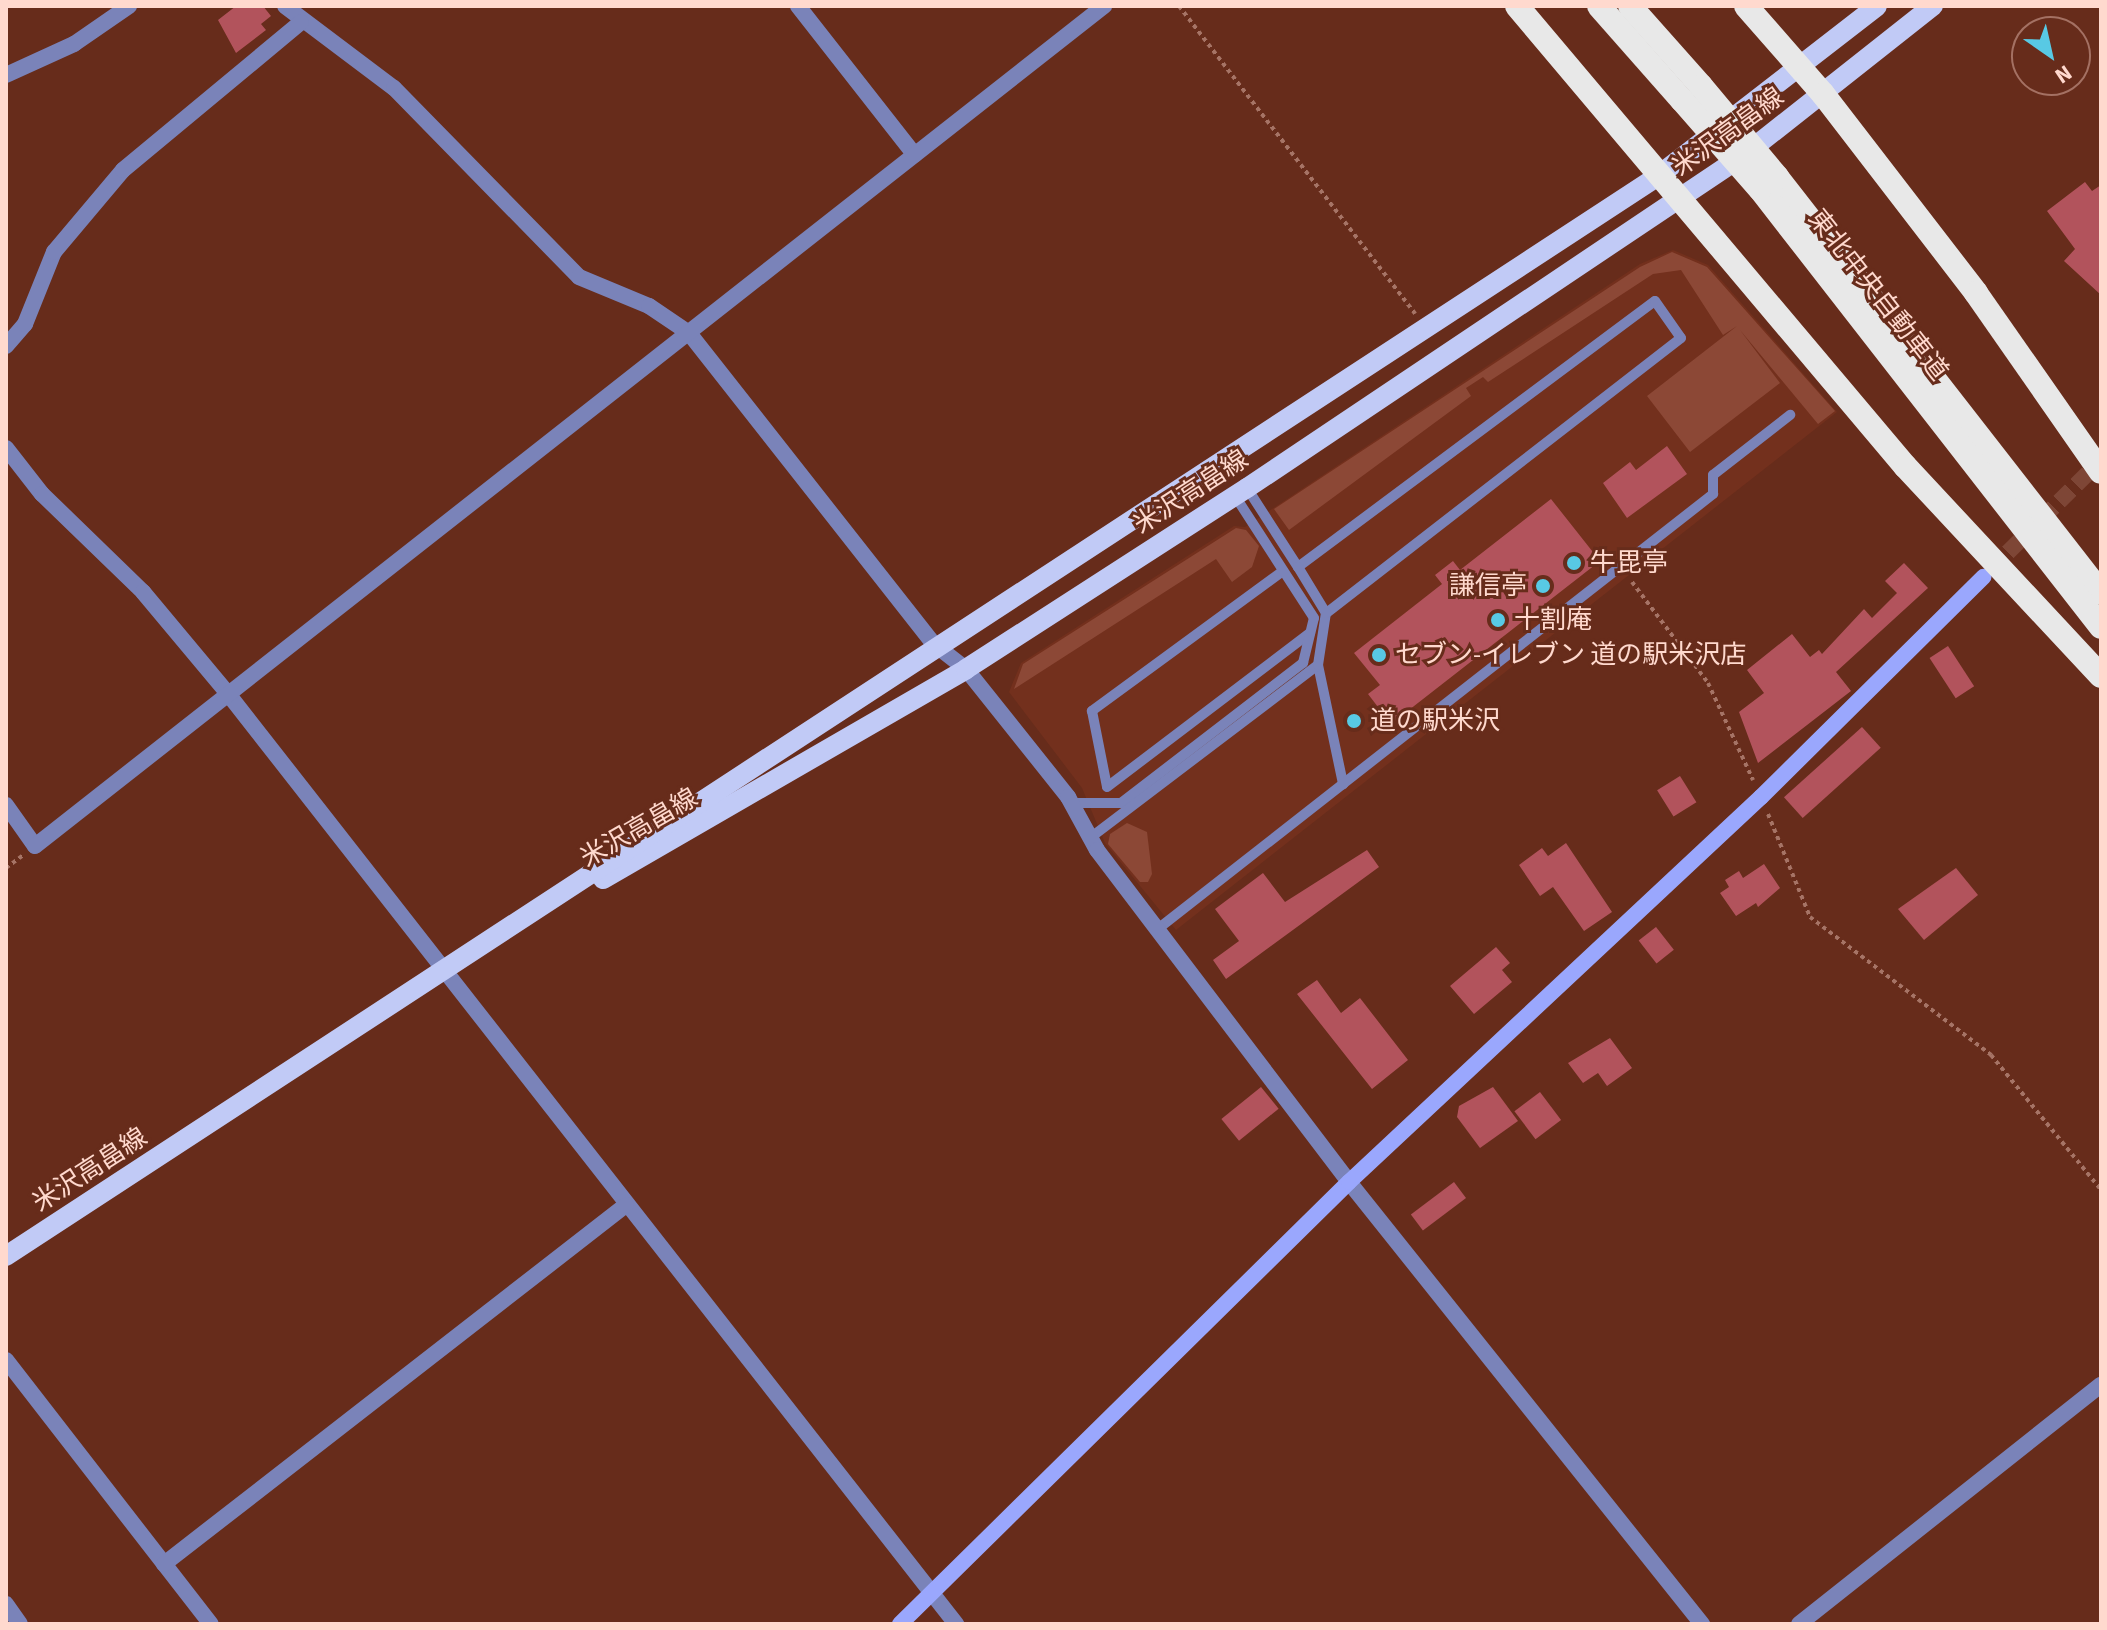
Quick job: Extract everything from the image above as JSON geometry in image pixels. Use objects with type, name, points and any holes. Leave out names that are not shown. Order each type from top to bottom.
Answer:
[{"type":"highway","points":[[1517,6],[1905,466],[2101,676]]},
{"type":"highway","name":"東北中央自動車道","points":[[1599,6],[1692,93]]},
{"type":"highway","name":"東北中央自動車道","points":[[1630,6],[1692,93],[2101,593]]},
{"type":"highway","points":[[1746,6],[1823,94],[1976,293],[2101,472]]},
{"type":"highway","name":"東北中央自動車道","points":[[1768,183],[2101,627]]},
{"type":"main road","name":"米沢高畠線","points":[[6,1256],[934,644],[1658,176],[1801,70],[1877,6]]},
{"type":"main road","name":"米沢高畠線","points":[[444,970],[966,669],[1241,492],[1679,200],[1823,94],[1933,6]]},
{"type":"street","points":[[6,75],[74,44],[129,6]]},
{"type":"street","points":[[285,6],[301,22],[394,88],[579,277],[649,306],[689,333],[934,644],[966,669],[1071,803],[1090,838],[1349,1182],[1702,1624]]},
{"type":"street","points":[[798,6],[915,155]]},
{"type":"street","points":[[6,805],[35,846],[1104,6]]},
{"type":"street","points":[[6,346],[25,324],[54,252],[123,170],[301,22]]},
{"type":"street","points":[[6,448],[42,494],[143,592],[229,695],[956,1624]]},
{"type":"street","points":[[900,1624],[1349,1182],[1761,797],[1983,577]]},
{"type":"street","points":[[164,1564],[626,1205]]},
{"type":"street","points":[[6,1360],[211,1624]]},
{"type":"street","points":[[1799,1624],[2101,1385]]},
{"type":"street","points":[[6,1604],[20,1624]]},
{"type":"lane","points":[[1298,567],[1655,301],[1681,338],[1326,613]]},
{"type":"lane","points":[[1159,928],[1713,494],[1713,475],[1790,415]]},
{"type":"lane","points":[[1241,492],[1298,567],[1326,613],[1318,665],[1343,784]]},
{"type":"lane","points":[[1071,803],[1121,803],[1303,663],[1314,618],[1283,571],[1241,492]]},
{"type":"lane","points":[[1283,571],[1092,711],[1107,787],[1310,633]]},
{"type":"lane","points":[[1090,838],[1318,665]]},
{"type":"path","points":[[1179,6],[1424,325]]},
{"type":"path","points":[[1632,582],[1708,683],[1761,797],[1810,917],[1991,1055],[2101,1190]]},
{"type":"shaded area","name":"道の駅米沢","points":[[1673,250],[1708,265],[1837,412],[1176,930],[1105,843],[1082,788],[1009,692],[1021,663],[1234,526],[1245,527],[1640,264]]},
{"type":"shaded area","points":[[1672,252],[1707,267],[1835,411],[1818,424],[1740,330],[1780,383],[1690,452],[1647,396],[1737,326],[1723,335],[1681,270],[1653,274],[1488,382],[1483,377],[1466,388],[1471,396],[1289,530],[1274,509],[1640,267]]},
{"type":"shaded area","points":[[1236,528],[1246,530],[1259,546],[1252,567],[1232,582],[1216,559],[1014,689],[1023,664]]},
{"type":"shaded area","points":[[1127,823],[1147,832],[1152,874],[1148,882],[1140,882],[1108,844],[1110,834]]},
{"type":"building","points":[[236,6],[263,6],[271,16],[261,24],[266,30],[236,53],[218,20]]},
{"type":"building","points":[[2085,182],[2092,191],[2101,185],[2101,295],[2064,261],[2075,249],[2047,211]]},
{"type":"building","points":[[1667,446],[1687,474],[1627,518],[1603,483],[1630,462],[1636,470]]},
{"type":"building","points":[[1551,499],[1600,561],[1391,724],[1368,694],[1380,685],[1354,653],[1442,584],[1435,575],[1453,561],[1460,570]]},
{"type":"building","points":[[1904,563],[1928,588],[1836,672],[1851,691],[1758,763],[1739,712],[1764,693],[1747,670],[1792,634],[1810,657],[1819,650],[1822,654],[1864,609],[1872,618],[1897,593],[1885,581]]},
{"type":"building","points":[[1948,646],[1974,686],[1956,698],[1930,658]]},
{"type":"building","points":[[1862,727],[1881,748],[1803,818],[1784,797]]},
{"type":"building","points":[[1680,776],[1696,802],[1674,817],[1657,790]]},
{"type":"building","points":[[1566,843],[1612,912],[1584,931],[1553,887],[1540,896],[1519,865],[1542,848],[1548,856]]},
{"type":"building","points":[[1367,850],[1379,867],[1226,979],[1213,960],[1239,941],[1215,909],[1263,873],[1285,902]]},
{"type":"building","points":[[1764,864],[1780,888],[1758,907],[1756,903],[1736,916],[1720,893],[1729,887],[1725,880],[1739,871],[1743,878]]},
{"type":"building","points":[[1956,868],[1978,895],[1924,940],[1898,909]]},
{"type":"building","points":[[1656,927],[1674,950],[1657,963],[1639,941]]},
{"type":"building","points":[[1496,947],[1510,963],[1502,970],[1512,982],[1474,1014],[1450,986]]},
{"type":"building","points":[[1317,980],[1341,1013],[1360,998],[1408,1060],[1372,1089],[1297,994]]},
{"type":"building","points":[[1610,1038],[1632,1068],[1607,1086],[1598,1073],[1583,1083],[1568,1063]]},
{"type":"building","points":[[1261,1087],[1279,1109],[1239,1141],[1221,1119]]},
{"type":"building","points":[[1493,1087],[1518,1121],[1480,1148],[1457,1117],[1459,1106]]},
{"type":"building","points":[[1540,1092],[1561,1120],[1536,1139],[1514,1111]]},
{"type":"building","points":[[1454,1182],[1466,1198],[1423,1230],[1411,1214]]},
{"type":"tunnel","points":[[1991,569],[2101,460]]},
{"type":"place","name":"牛毘亭","points":[[1574,563]]},
{"type":"place","name":"謙信亭","points":[[1543,586]]},
{"type":"place","name":"十割庵","points":[[1498,620]]},
{"type":"place","name":"セブン-イレブン 道の駅米沢店","points":[[1379,655]]},
{"type":"place","name":"道の駅米沢","points":[[1354,721]]}]
